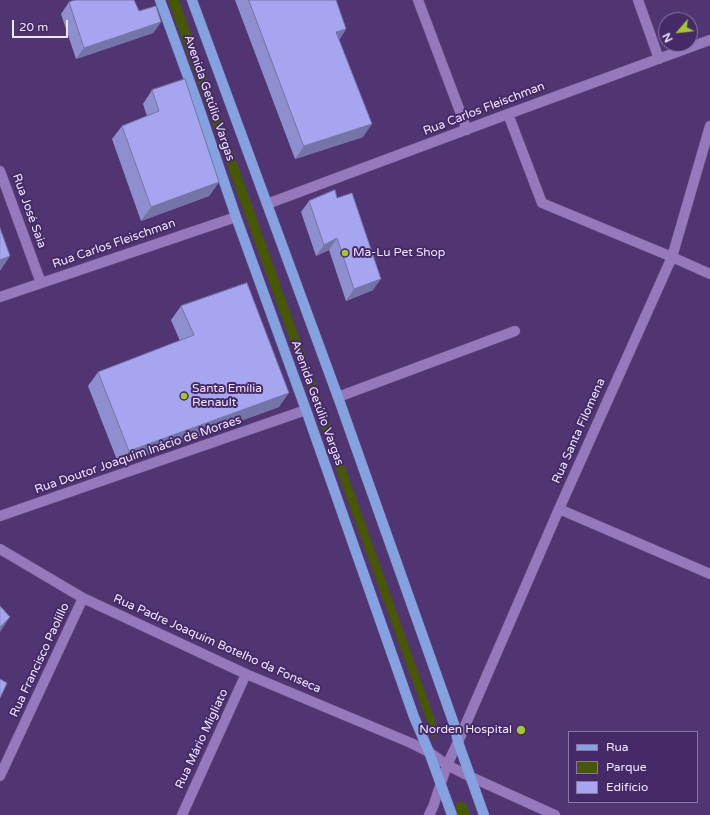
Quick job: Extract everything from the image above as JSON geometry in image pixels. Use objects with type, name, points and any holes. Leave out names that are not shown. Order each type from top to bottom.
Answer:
[{"type":"main road","name":"Avenida Getúlio Vargas","points":[[160,0],[414,718],[429,752],[452,815]]},
{"type":"main road","name":"Avenida Getúlio Vargas","points":[[192,0],[338,397],[454,724],[458,742],[484,815]]},
{"type":"street","points":[[418,0],[467,130]]},
{"type":"street","points":[[638,0],[659,59]]},
{"type":"street","name":"Rua Carlos Fleischman","points":[[267,204],[710,40]]},
{"type":"street","points":[[508,114],[542,202],[710,274]]},
{"type":"street","name":"Rua Santa Filomena","points":[[440,784],[559,509],[672,257],[710,126]]},
{"type":"street","name":"Rua José Saia","points":[[0,171],[41,283]]},
{"type":"street","name":"Rua Carlos Fleischman","points":[[0,297],[236,217]]},
{"type":"street","points":[[338,397],[515,331]]},
{"type":"street","name":"Rua Doutor Joaquim Inácio de Moraes","points":[[0,516],[306,410]]},
{"type":"street","points":[[559,509],[710,574]]},
{"type":"street","name":"Rua Padre Joaquim Botelho da Fonseca","points":[[0,549],[83,598],[246,674],[412,743],[429,752],[447,765],[556,815]]},
{"type":"street","name":"Rua Francisco Paolillo","points":[[0,776],[83,598]]},
{"type":"street","name":"Rua Mário Migliato","points":[[182,815],[246,674]]},
{"type":"street","points":[[429,815],[440,784]]},
{"type":"green space","points":[[168,0],[179,0],[439,731],[436,738],[432,736]]},
{"type":"green space","points":[[459,801],[465,804],[470,815],[458,815],[456,806]]},
{"type":"building","points":[[76,0],[134,0],[139,11],[156,6],[161,22],[84,48],[69,2]]},
{"type":"building","points":[[249,0],[336,0],[346,29],[336,32],[372,124],[304,146]]},
{"type":"building","points":[[185,79],[219,182],[151,207],[122,126],[159,111],[152,90]]},
{"type":"building","points":[[335,190],[337,198],[352,193],[381,279],[354,289],[337,238],[324,245],[309,201]]},
{"type":"building","points":[[0,228],[10,256],[0,260]]},
{"type":"building","name":"Santa Emília Renault","points":[[247,283],[289,393],[129,451],[98,372],[194,335],[181,306]]},
{"type":"building","points":[[0,606],[10,617],[0,627]]},
{"type":"building","points":[[0,679],[7,683],[0,698]]},
{"type":"place","name":"Ma-Lu Pet Shop","points":[[345,253]]},
{"type":"place","name":"Santa Emília Renault","points":[[184,396]]},
{"type":"place","name":"Norden Hospital","points":[[521,730]]}]
